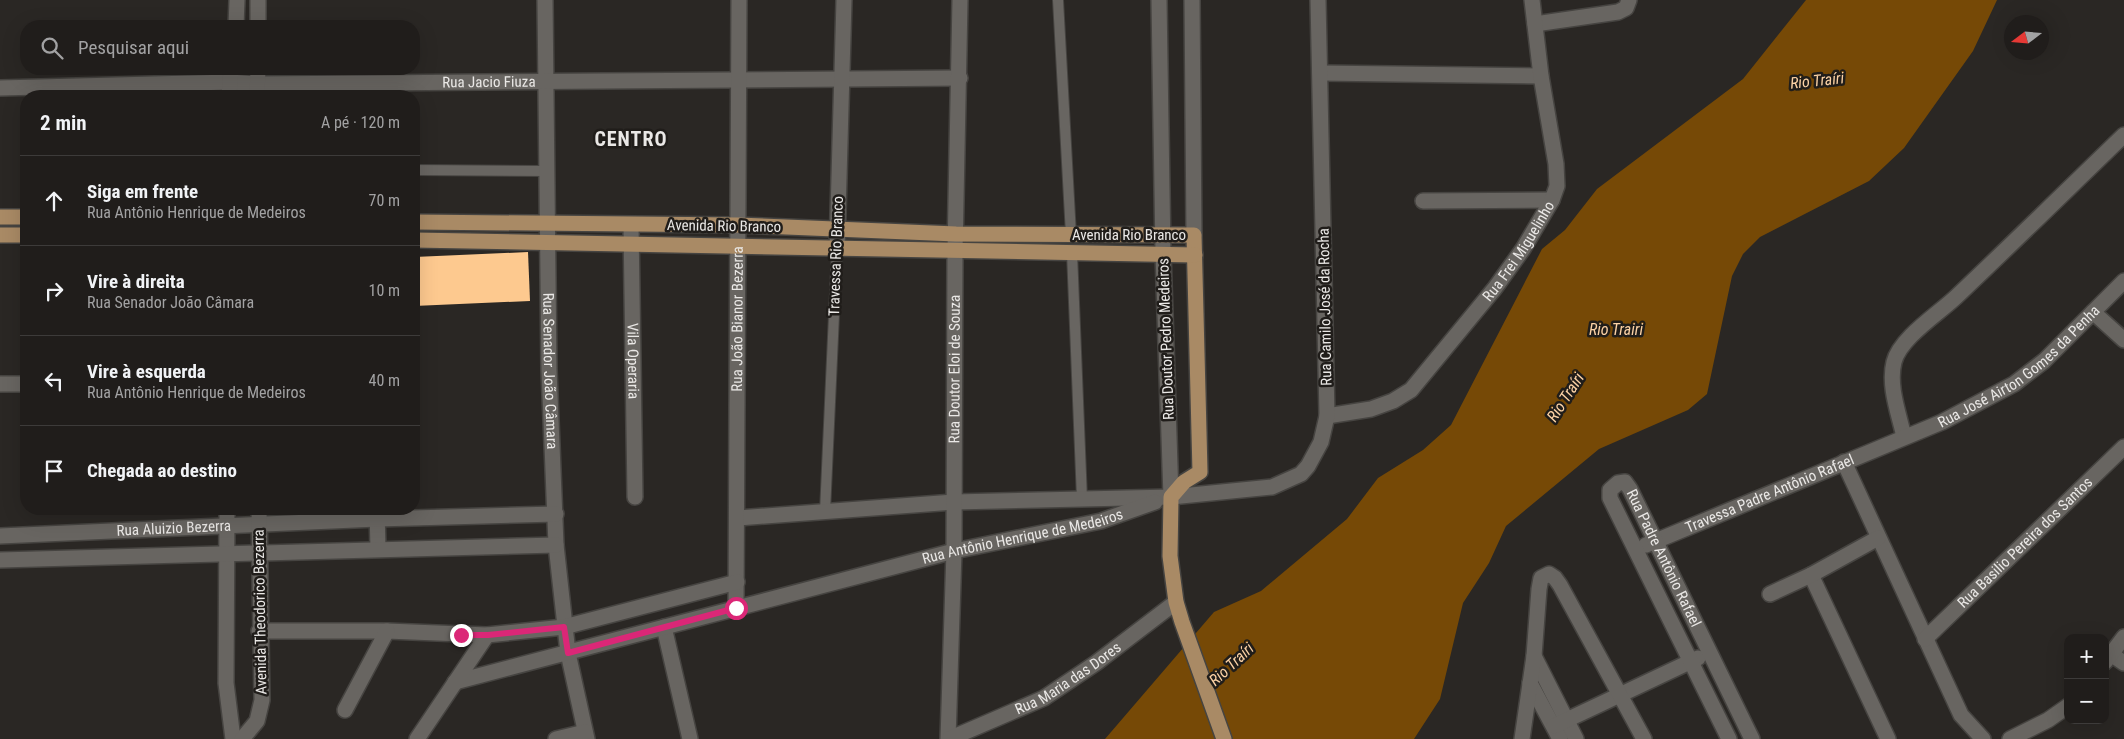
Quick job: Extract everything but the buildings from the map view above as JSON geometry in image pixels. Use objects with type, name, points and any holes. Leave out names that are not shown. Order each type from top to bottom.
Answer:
[{"type":"main road","points":[[0,217],[20,217]]},
{"type":"main road","name":"Avenida Rio Branco","points":[[420,222],[737,225],[956,234],[1194,235],[1195,255],[420,240]]},
{"type":"main road","points":[[0,235],[20,234]]},
{"type":"main road","name":"Rua Doutor Pedro Medeiros","points":[[1195,255],[1200,472],[1184,482],[1171,497],[1170,556],[1176,602],[1224,739]]},
{"type":"street","points":[[236,20],[237,0]]},
{"type":"street","points":[[258,0],[258,20]]},
{"type":"street","name":"Rua Senador João Câmara","points":[[545,0],[544,83],[548,224],[549,370],[556,545],[568,653],[586,735]]},
{"type":"street","name":"Rua João Bianor Bezerra","points":[[736,608],[738,518],[737,225],[739,0]]},
{"type":"street","name":"Travessa Rio Branco","points":[[837,249],[844,0]]},
{"type":"street","name":"Rua Doutor Eloi de Souza","points":[[948,739],[954,551],[955,251],[960,78],[960,0]]},
{"type":"street","name":"Rua Doutor Pedro Medeiros","points":[[1159,0],[1163,253],[1171,497]]},
{"type":"street","points":[[1192,0],[1194,235]]},
{"type":"street","name":"Rua Camilo José da Rocha","points":[[1171,497],[1272,487],[1301,474],[1308,466],[1321,442],[1327,416],[1318,0]]},
{"type":"street","name":"Rua Frei Miguelinho","points":[[1327,416],[1371,410],[1393,402],[1412,390],[1495,288],[1523,249],[1552,200],[1558,180],[1541,76],[1532,0]]},
{"type":"street","points":[[1535,24],[1618,12],[1626,8],[1629,0]]},
{"type":"street","points":[[1320,73],[1541,76]]},
{"type":"street","name":"Rua Jacio Fiuza","points":[[0,88],[230,82],[544,83],[960,78]]},
{"type":"street","points":[[1904,438],[1893,387],[1894,361],[1900,350],[1909,338],[1954,298],[2124,135]]},
{"type":"street","points":[[1423,201],[1552,200]]},
{"type":"street","name":"Vila Operaria","points":[[631,225],[635,497]]},
{"type":"street","name":"Rua José Airton Gomes da Penha","points":[[1904,438],[1942,422],[2014,384],[2044,361],[2124,281]]},
{"type":"street","points":[[2093,312],[2124,340]]},
{"type":"street","points":[[0,384],[20,384]]},
{"type":"street","name":"Travessa Padre Antônio Rafael","points":[[1636,550],[1904,438]]},
{"type":"street","name":"Rua Basilio Pereira dos Santos","points":[[1925,639],[2124,447]]},
{"type":"street","points":[[1844,462],[1962,715],[1983,739]]},
{"type":"street","name":"Rua Padre Antônio Rafael","points":[[1729,739],[1610,495],[1610,490],[1618,483],[1625,482],[1628,485],[1750,735]]},
{"type":"street","name":"Rua Antônio Henrique de Medeiros","points":[[738,518],[954,502],[1171,497]]},
{"type":"street","name":"Rua Antônio Henrique de Medeiros","points":[[455,682],[954,551],[1101,521],[1171,497]]},
{"type":"street","name":"Rua Aluizio Bezerra","points":[[420,514],[556,514]]},
{"type":"street","name":"Avenida Theodorico Bezerra","points":[[227,515],[226,683],[233,739]]},
{"type":"street","name":"Rua Aluizio Bezerra","points":[[0,536],[227,525],[259,516],[318,515]]},
{"type":"street","points":[[377,515],[378,549]]},
{"type":"street","name":"Avenida Theodorico Bezerra","points":[[242,739],[251,730],[260,711],[262,700],[259,631],[259,516]]},
{"type":"street","points":[[1770,594],[1811,575],[1878,538]]},
{"type":"street","name":"Rua Aluizio Bezerra","points":[[0,560],[556,545]]},
{"type":"street","points":[[1522,739],[1534,656],[1536,610],[1541,578],[1546,574],[1552,575],[1560,585],[1618,695],[1644,739]]},
{"type":"street","points":[[1811,575],[1888,739]]},
{"type":"street","points":[[259,631],[387,630],[488,635],[564,627],[737,582]]},
{"type":"street","name":"Rua Maria das Dores","points":[[948,739],[1044,698],[1090,668],[1176,602]]},
{"type":"street","points":[[664,627],[690,739]]},
{"type":"street","points":[[346,710],[387,630]]},
{"type":"street","points":[[417,739],[488,635]]},
{"type":"street","points":[[2109,657],[2124,637]]},
{"type":"street","points":[[1560,728],[1618,695],[1711,652]]},
{"type":"street","points":[[1534,656],[1560,728]]},
{"type":"street","points":[[2109,658],[2124,663]]},
{"type":"street","points":[[1530,683],[1560,728],[1576,739]]},
{"type":"street","points":[[2010,739],[2048,720],[2064,709]]},
{"type":"street","points":[[556,739],[586,735]]},
{"type":"street","points":[[1729,739],[1750,735]]},
{"type":"lane","points":[[1058,0],[1071,235]]},
{"type":"lane","points":[[420,170],[547,171]]},
{"type":"lane","name":"Travessa Rio Branco","points":[[825,512],[837,249]]},
{"type":"lane","points":[[1072,253],[1082,498]]},
{"type":"water","name":"Rio Trairi","points":[[1806,0],[1997,0],[1973,51],[1904,148],[1869,181],[1760,237],[1743,254],[1732,276],[1707,394],[1688,410],[1599,449],[1506,526],[1489,563],[1463,603],[1440,699],[1414,739],[1105,739],[1214,612],[1261,591],[1347,519],[1378,478],[1423,450],[1451,425],[1542,249],[1565,230],[1597,189],[1743,79]]},
{"type":"district","name":"CENTRO","points":[[631,139]]},
{"type":"route","points":[[461,635],[488,635],[564,627],[568,653],[736,608]]},
{"type":"water label","name":"Rio Traíri","points":[[1817,80]]},
{"type":"water label","name":"Rio Traíri","points":[[1565,397]]},
{"type":"water label","name":"Rio Traíri","points":[[1231,664]]}]
